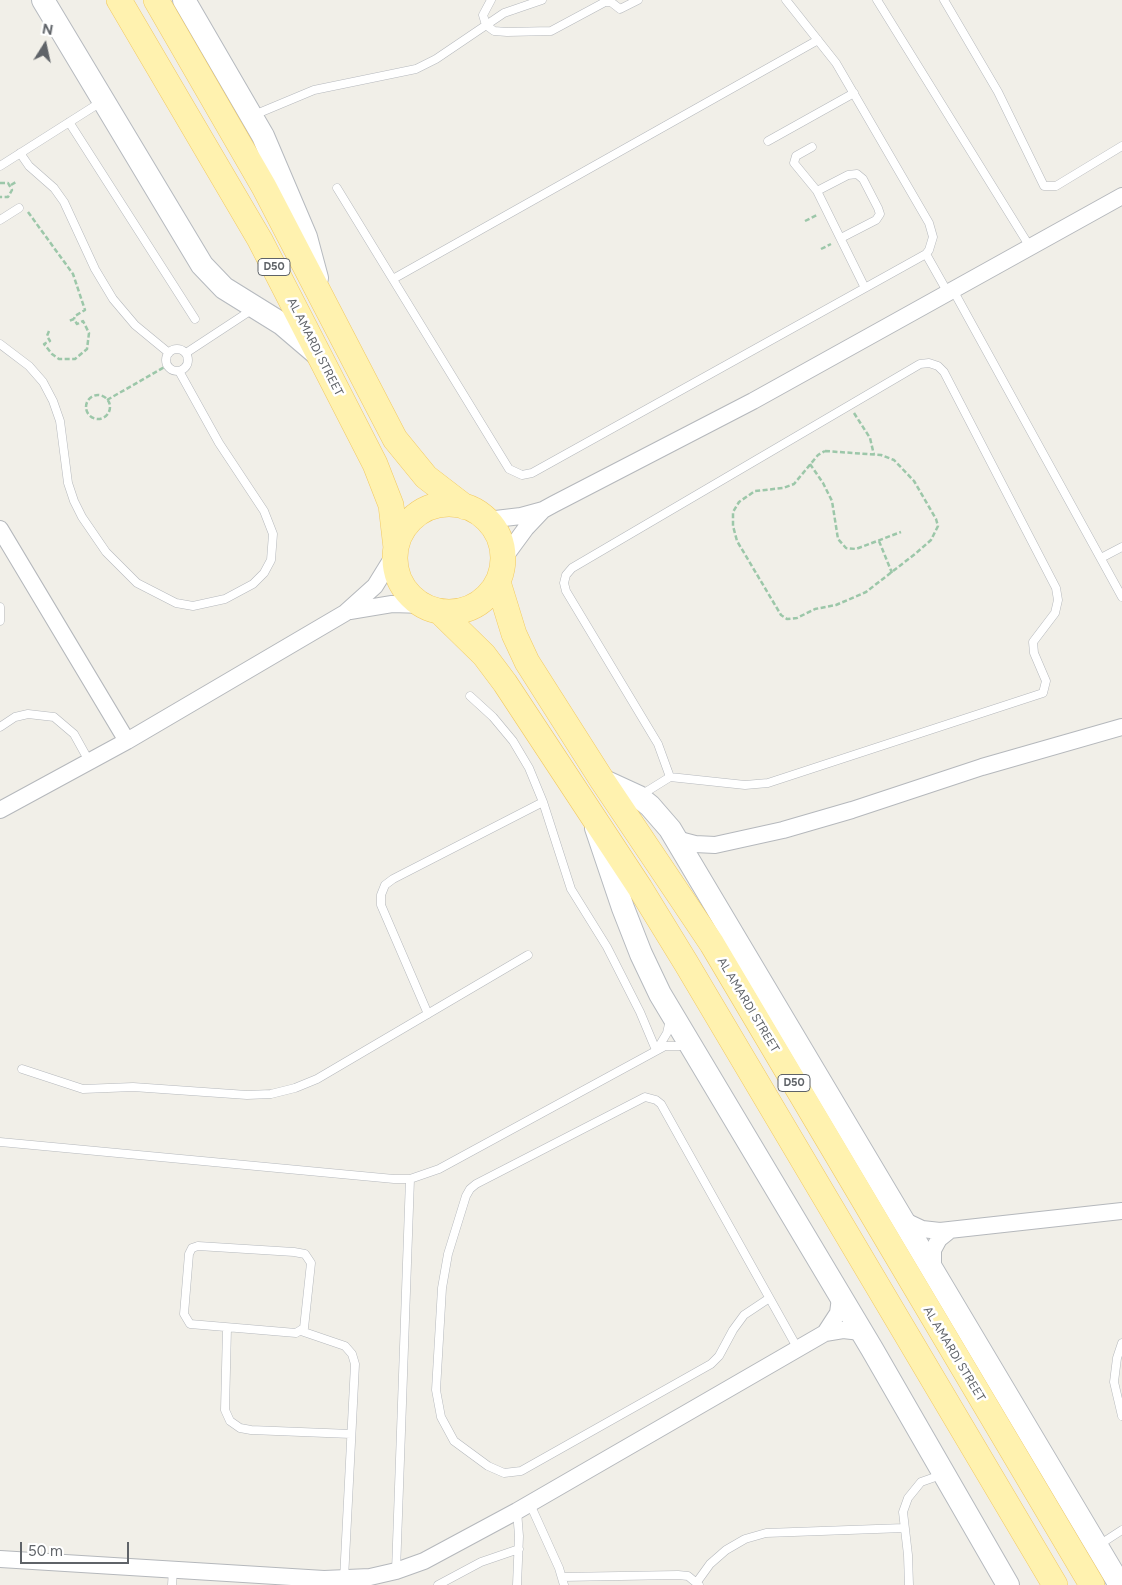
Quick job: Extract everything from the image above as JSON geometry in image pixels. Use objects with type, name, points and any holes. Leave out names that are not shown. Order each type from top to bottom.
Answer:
[{"type":"main road","name":"AL AMARDI STREET","points":[[119,0],[260,240],[382,478],[394,519],[396,550]]},
{"type":"main road","name":"D50","points":[[156,0],[244,153],[395,439],[426,478],[466,507]]},
{"type":"main road","points":[[443,505],[466,507],[487,520],[499,537],[504,558],[498,582],[486,598],[469,608],[449,612],[431,608],[407,592],[401,583],[395,562],[396,550],[405,527],[422,512],[443,505]]},
{"type":"main road","name":"AL AMARDI STREET","points":[[498,582],[514,634],[527,662],[602,780],[712,944],[1092,1585]]},
{"type":"main road","name":"D50","points":[[431,608],[484,655],[592,815],[686,963],[1055,1585]]},
{"type":"street","points":[[43,0],[105,100],[193,252],[224,288],[282,324],[319,356]]},
{"type":"street","points":[[184,0],[252,116],[273,157],[306,237],[320,294]]},
{"type":"street","points":[[487,520],[521,516],[543,510],[752,402],[1122,196]]},
{"type":"street","points":[[504,558],[526,528],[543,510]]},
{"type":"street","points":[[0,529],[127,741]]},
{"type":"street","points":[[0,810],[127,741],[345,612],[375,586],[396,550]]},
{"type":"street","points":[[345,612],[384,605],[431,608]]},
{"type":"street","points":[[676,840],[714,845],[782,830],[852,810],[991,765],[1122,727]]},
{"type":"street","points":[[602,780],[639,797],[661,817],[676,840],[905,1221],[1120,1585]]},
{"type":"street","points":[[592,815],[609,869],[641,954],[670,1013],[861,1332],[1008,1585]]},
{"type":"street","points":[[696,873],[702,857],[714,845]]},
{"type":"street","points":[[905,1221],[922,1229],[949,1231],[1122,1211]]},
{"type":"street","points":[[933,1270],[933,1250],[939,1239],[949,1231]]},
{"type":"street","points":[[824,1333],[838,1313],[840,1298]]},
{"type":"street","points":[[0,1559],[173,1577],[344,1580],[396,1571],[424,1561],[523,1508],[824,1333],[843,1330],[861,1332]]},
{"type":"lane","points":[[491,0],[483,15],[486,25],[494,31],[500,32],[546,32],[558,29],[605,2],[611,2],[620,9],[638,0]]},
{"type":"lane","points":[[252,116],[314,90],[416,69],[436,59],[511,10],[542,0]]},
{"type":"lane","points":[[337,188],[509,469],[522,475],[532,473],[926,254],[932,244],[933,230],[854,93],[836,63],[786,0]]},
{"type":"lane","points":[[877,0],[1030,247]]},
{"type":"lane","points":[[944,0],[998,92],[1044,186],[1056,186],[1122,146]]},
{"type":"lane","points":[[393,279],[818,40]]},
{"type":"lane","points":[[768,141],[854,93]]},
{"type":"lane","points":[[0,166],[105,100]]},
{"type":"lane","points":[[69,122],[195,320]]},
{"type":"lane","points":[[812,147],[796,156],[794,160],[795,166],[817,191],[865,288]]},
{"type":"lane","points":[[20,153],[29,166],[54,188],[64,202],[96,270],[113,299],[135,325],[169,353]]},
{"type":"lane","points":[[817,191],[848,175],[857,174],[863,179],[878,208],[880,214],[876,220],[841,238]]},
{"type":"lane","points":[[0,220],[19,208]]},
{"type":"lane","points":[[926,254],[950,291],[1122,597]]},
{"type":"lane","points":[[186,353],[255,308]]},
{"type":"lane","points":[[0,344],[29,366],[42,382],[53,401],[60,421],[68,483],[74,501],[82,518],[106,552],[120,569],[137,583],[176,603],[193,606],[225,599],[253,584],[264,573],[270,560],[273,534],[264,511],[219,443],[180,370]]},
{"type":"lane","points":[[178,349],[186,353],[188,364],[180,370],[173,370],[168,365],[166,359],[169,353],[178,349]]},
{"type":"lane","points":[[639,797],[670,777],[745,785],[768,783],[1040,696],[1046,690],[1046,681],[1034,653],[1033,642],[1055,613],[1058,600],[1056,588],[944,372],[934,364],[920,364],[572,568],[566,575],[564,583],[566,591],[658,744],[670,777]]},
{"type":"lane","points":[[1101,558],[1122,547]]},
{"type":"lane","points":[[0,608],[0,621]]},
{"type":"lane","points":[[470,696],[493,717],[513,742],[529,768],[543,802],[572,889],[607,947],[640,1012],[656,1050]]},
{"type":"lane","points":[[0,727],[15,717],[28,714],[54,717],[74,734],[89,761]]},
{"type":"lane","points":[[428,1014],[381,905],[381,895],[385,885],[393,879],[543,802]]},
{"type":"lane","points":[[22,1069],[83,1089],[134,1088],[247,1095],[271,1094],[317,1079],[528,955]]},
{"type":"lane","points":[[656,1050],[667,1033],[670,1013]]},
{"type":"lane","points":[[0,1142],[394,1179],[410,1178],[439,1169],[656,1050],[674,1044],[692,1049]]},
{"type":"lane","points":[[768,1298],[744,1315],[712,1364],[521,1471],[504,1473],[488,1466],[454,1441],[440,1417],[436,1390],[442,1288],[448,1254],[466,1196],[476,1184],[638,1099],[650,1098],[661,1104],[798,1349]]},
{"type":"lane","points":[[396,1571],[410,1178]]},
{"type":"lane","points":[[301,1331],[306,1322],[311,1263],[305,1254],[195,1247],[189,1254],[184,1314],[186,1320],[196,1326],[296,1333],[301,1331],[335,1341],[345,1346],[352,1354],[355,1364],[344,1580]]},
{"type":"lane","points":[[227,1328],[224,1404],[230,1421],[240,1428],[251,1430],[351,1434]]},
{"type":"lane","points":[[1122,1343],[1117,1358],[1114,1382],[1122,1416]]},
{"type":"lane","points":[[909,1585],[903,1512],[913,1489],[921,1482],[944,1474]]},
{"type":"lane","points":[[523,1508],[563,1581],[678,1575],[688,1576],[698,1583],[710,1564],[726,1550],[745,1539],[766,1533],[904,1528]]},
{"type":"lane","points":[[517,1585],[523,1508]]},
{"type":"lane","points":[[1097,1546],[1122,1530]]},
{"type":"lane","points":[[438,1585],[481,1562],[519,1549]]},
{"type":"path","points":[[11,185],[16,182]]},
{"type":"path","points":[[0,183],[11,185]]},
{"type":"path","points":[[0,197],[4,198],[11,194],[11,185]]},
{"type":"path","points":[[19,208],[31,215],[73,274],[85,310],[69,321]]},
{"type":"path","points":[[49,331],[47,336],[50,341],[44,344],[52,354],[59,359],[75,359],[87,349],[89,333],[83,321],[77,324],[74,319]]},
{"type":"path","points":[[107,400],[168,365]]},
{"type":"path","points":[[102,396],[107,400],[109,412],[105,417],[99,419],[88,414],[86,408],[90,397],[102,396]]},
{"type":"path","points":[[850,406],[870,438],[874,455]]},
{"type":"path","points":[[825,451],[888,457],[904,468],[938,523],[937,530],[930,540],[892,573],[866,592],[836,606],[815,609],[792,619],[781,615],[737,541],[733,526],[733,512],[739,502],[755,491],[782,488],[794,484],[810,464],[818,455],[825,451]]},
{"type":"path","points":[[810,464],[832,501],[836,532],[841,544],[846,548],[856,549],[901,532]]},
{"type":"path","points":[[879,541],[892,573]]}]
